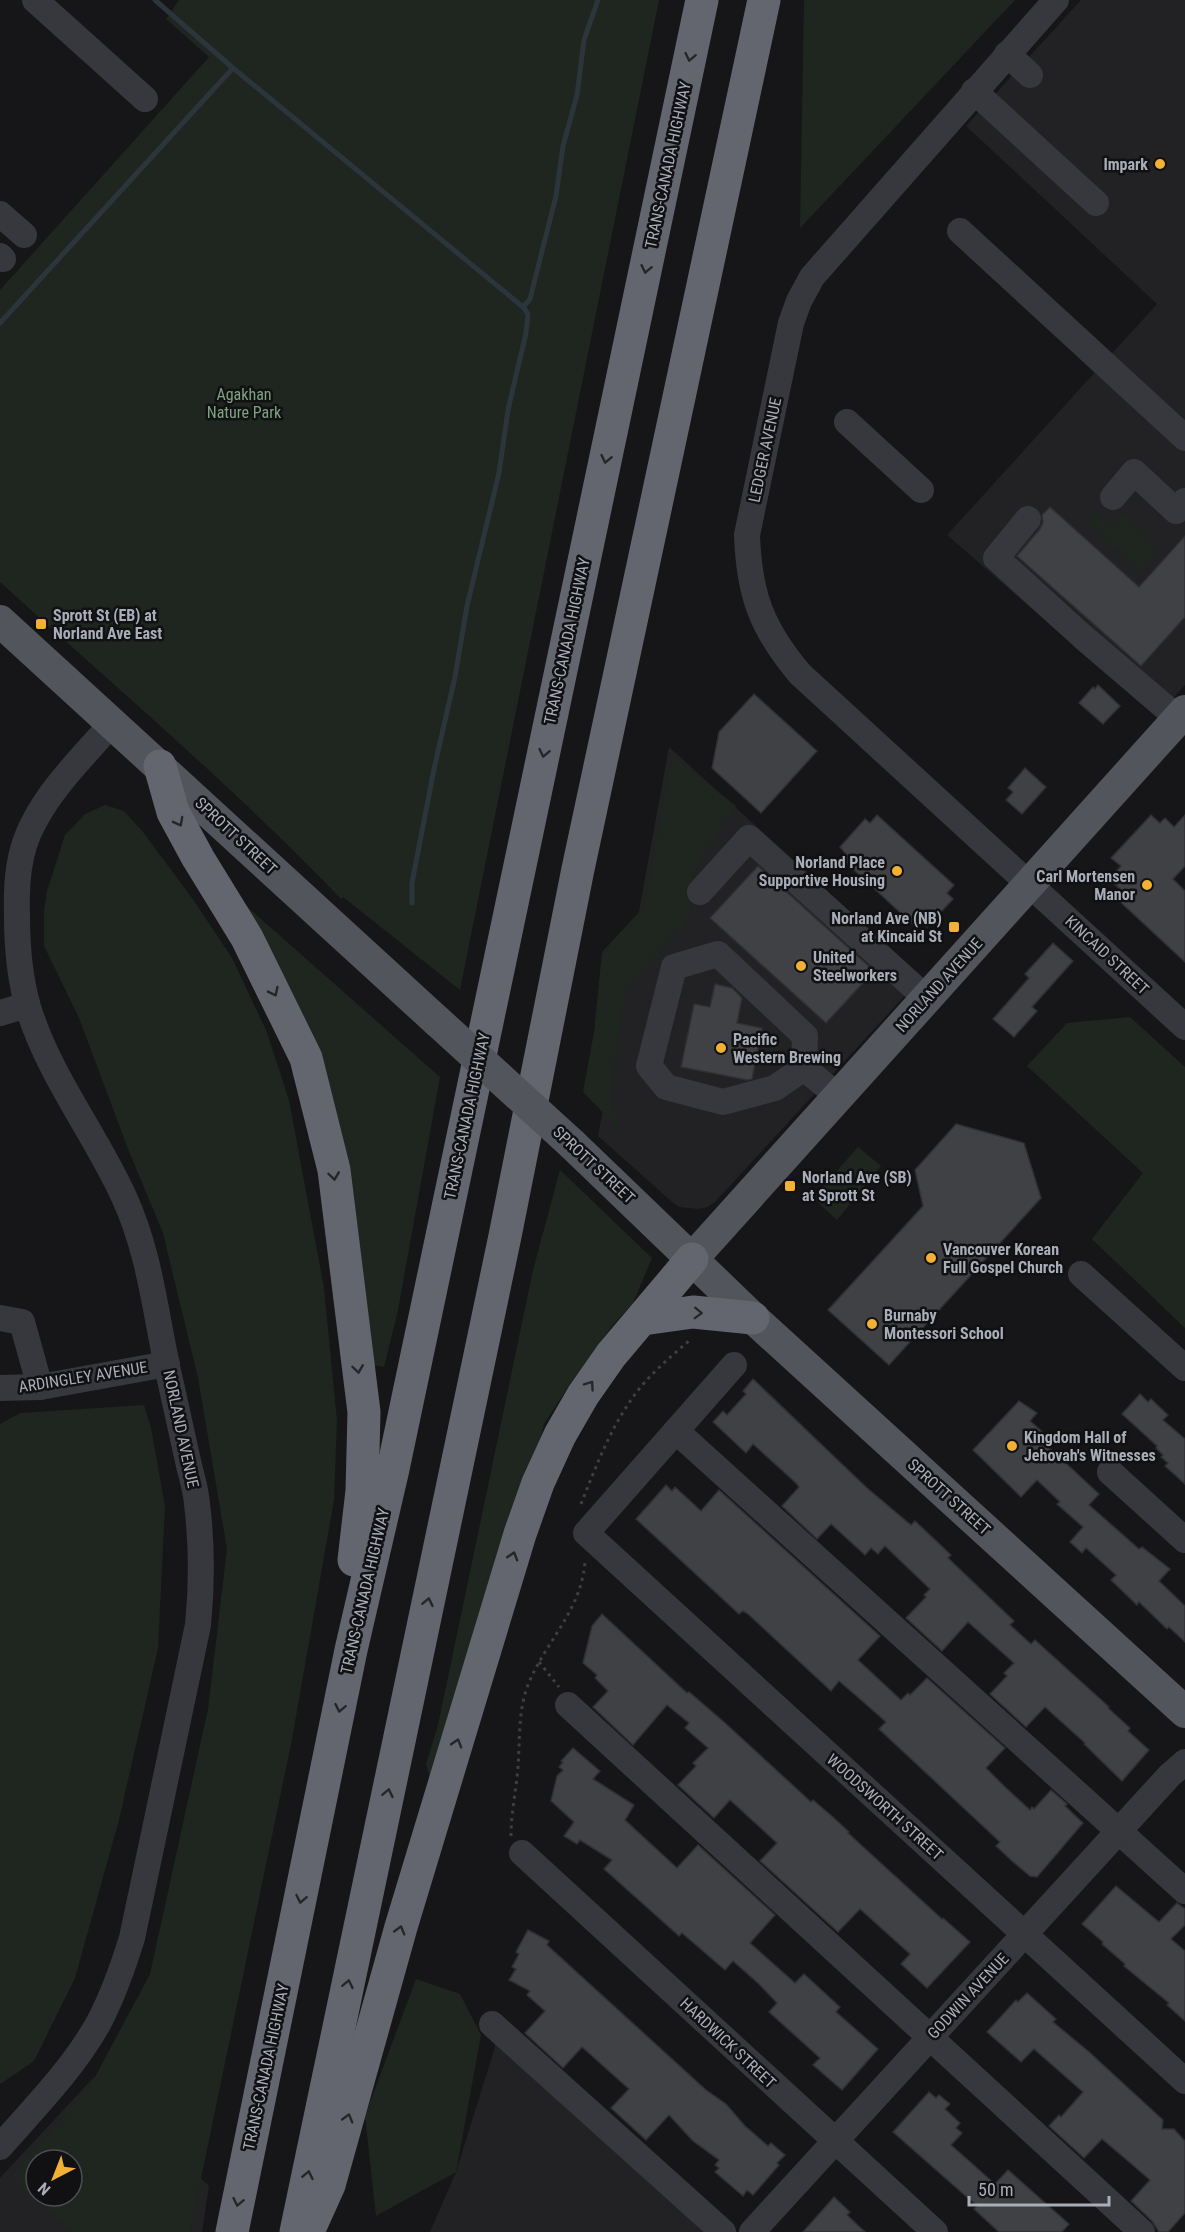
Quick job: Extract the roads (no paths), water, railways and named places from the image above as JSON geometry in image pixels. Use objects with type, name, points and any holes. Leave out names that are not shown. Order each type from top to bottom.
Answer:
[{"type":"highway","name":"TRANS-CANADA HIGHWAY","points":[[232,2232],[351,1650],[395,1457],[702,0]]},
{"type":"highway","points":[[296,2232],[505,1236],[578,868],[764,0]]},
{"type":"highway","points":[[160,766],[173,812],[198,858],[248,938],[306,1058],[334,1170],[364,1412],[362,1491],[352,1574],[351,1650]]},
{"type":"highway","points":[[308,2232],[329,2185],[401,1927],[534,1493],[560,1435],[583,1395],[611,1355],[643,1320],[692,1258]]},
{"type":"highway","points":[[643,1320],[693,1312],[753,1318]]},
{"type":"main road","name":"SPROTT STREET","points":[[0,621],[572,1144],[753,1318],[1185,1712]]},
{"type":"main road","name":"NORLAND AVENUE","points":[[692,1258],[1182,714]]},
{"type":"street","points":[[35,0],[145,99]]},
{"type":"street","name":"LEDGER AVENUE","points":[[1030,883],[800,674],[782,652],[768,630],[758,606],[748,560],[747,535],[791,323],[799,301],[812,277],[1056,0]]},
{"type":"street","points":[[1007,54],[1030,75]]},
{"type":"street","points":[[974,91],[1096,203]]},
{"type":"street","points":[[0,214],[24,235]]},
{"type":"street","points":[[960,231],[1185,438]]},
{"type":"street","points":[[847,422],[921,490]]},
{"type":"street","points":[[1113,497],[1134,472],[1176,511],[1185,501]]},
{"type":"street","points":[[1028,519],[996,558],[1083,637],[1182,714]]},
{"type":"street","name":"NORLAND AVENUE","points":[[0,2147],[68,2069],[97,2024],[122,1969],[132,1938],[198,1625],[200,1600],[201,1543],[197,1501],[167,1364],[152,1281],[140,1238],[129,1208],[104,1159],[48,1058],[27,1005],[21,972],[16,880],[33,823],[43,807],[112,723]]},
{"type":"street","points":[[700,892],[749,838],[926,998]]},
{"type":"street","name":"KINCAID STREET","points":[[1030,883],[1185,1027]]},
{"type":"street","points":[[718,954],[805,1036],[804,1068],[776,1088],[723,1102],[666,1087],[650,1066],[674,967],[718,954]]},
{"type":"street","points":[[0,1013],[27,1005]]},
{"type":"street","points":[[804,1068],[839,1097]]},
{"type":"street","points":[[1081,1274],[1185,1368]]},
{"type":"street","points":[[0,1318],[22,1322],[40,1387]]},
{"type":"street","name":"ARDINGLEY AVENUE","points":[[0,1388],[40,1387],[167,1364]]},
{"type":"street","points":[[734,1365],[676,1431],[1185,1891]]},
{"type":"street","name":"WOODSWORTH STREET","points":[[676,1431],[586,1533],[1185,2081]]},
{"type":"street","points":[[1110,1472],[1185,1540]]},
{"type":"street","points":[[568,1705],[1142,2232]]},
{"type":"street","name":"GODWIN AVENUE","points":[[752,2232],[1170,1775],[1185,1762]]},
{"type":"street","name":"HARDWICK STREET","points":[[522,1853],[935,2232]]},
{"type":"street","points":[[492,2024],[723,2232]]},
{"type":"waterway","points":[[155,0],[233,68],[523,307],[528,314],[526,333],[508,410],[499,473],[467,606],[455,677],[434,769],[412,883],[412,903]]},
{"type":"waterway","points":[[523,307],[530,299],[556,196],[563,146],[577,95],[584,40],[598,0]]},
{"type":"waterway","points":[[0,323],[233,68]]},
{"type":"place","name":"Impark","points":[[1160,164]]},
{"type":"place","name":"Sprott St (EB) at Norland Ave East","points":[[41,624]]},
{"type":"place","name":"Norland Place Supportive Housing","points":[[897,871]]},
{"type":"place","name":"Carl Mortensen Manor","points":[[1147,885]]},
{"type":"place","name":"Norland Ave (NB) at Kincaid St","points":[[954,927]]},
{"type":"place","name":"United Steelworkers","points":[[801,966]]},
{"type":"place","name":"Pacific Western Brewing","points":[[721,1048]]},
{"type":"place","name":"Norland Ave (SB) at Sprott St","points":[[790,1186]]},
{"type":"place","name":"Vancouver Korean Full Gospel Church","points":[[931,1258]]},
{"type":"place","name":"Burnaby Montessori School","points":[[872,1324]]},
{"type":"place","name":"Kingdom Hall of Jehovah's Witnesses","points":[[1012,1446]]},
{"type":"park label","name":"Agakhan Nature Park","points":[[244,403]]}]
